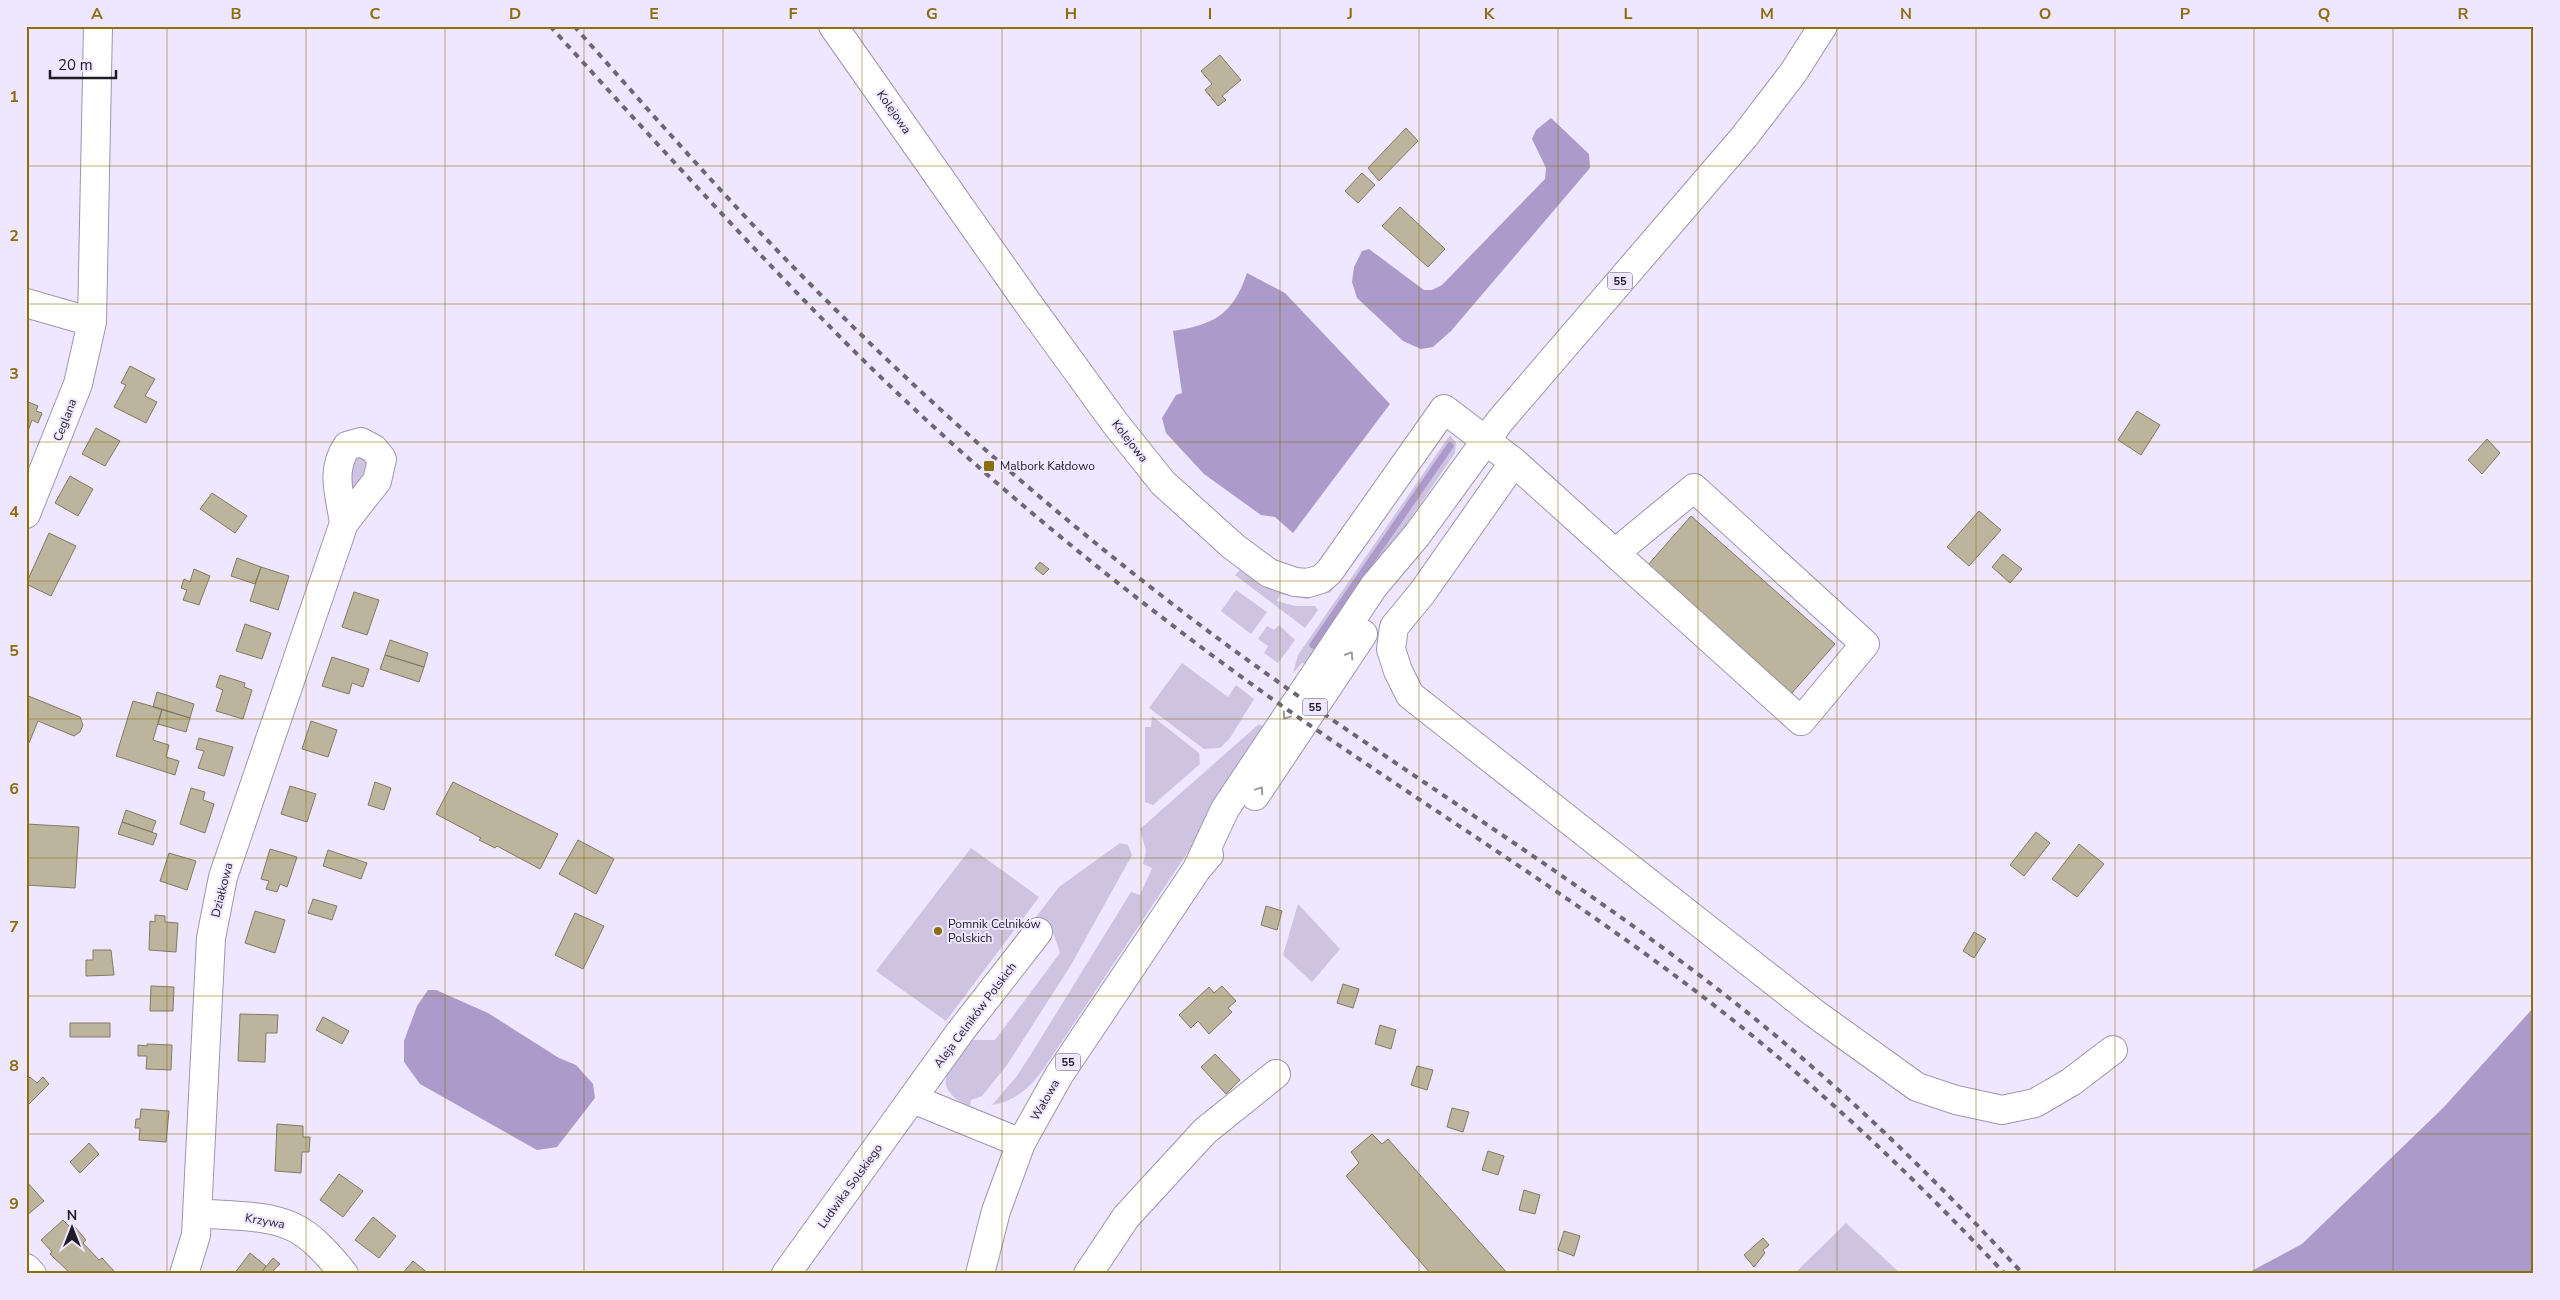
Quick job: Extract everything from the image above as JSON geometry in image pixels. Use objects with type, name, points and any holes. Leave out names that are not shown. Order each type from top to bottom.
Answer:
[{"type":"street","name":"Ceglana","points":[[26,514],[78,384],[92,322],[98,26]]},
{"type":"street","name":"Kolejowa","points":[[833,26],[1026,302],[1139,453],[1170,489],[1234,547],[1269,573],[1288,580],[1308,583],[1321,579],[1329,572],[1444,408],[1484,441]]},
{"type":"street","name":"55","points":[[1484,441],[1530,385],[1744,138],[1793,72],[1823,26]]},
{"type":"street","points":[[26,303],[92,322]]},
{"type":"street","points":[[1484,441],[1514,462],[1801,721],[1865,644],[1694,488],[1615,553]]},
{"type":"street","name":"Wałowa","points":[[980,1274],[996,1211],[1021,1143],[1059,1075],[1196,869],[1225,809],[1268,742],[1374,586],[1417,535],[1484,441]]},
{"type":"street","points":[[1514,462],[1422,593],[1394,627],[1391,649],[1398,671],[1410,695],[1814,1012],[1917,1087],[1956,1100],[2002,1110],[2035,1103],[2071,1082],[2113,1050]]},
{"type":"street","name":"Działkowa","points":[[184,1274],[196,1235],[211,938],[223,877],[344,523]]},
{"type":"street","name":"Aleja Celników Polskich","points":[[913,1099],[960,1032],[1038,932]]},
{"type":"street","points":[[1088,1274],[1126,1217],[1205,1131],[1276,1074]]},
{"type":"street","points":[[913,1099],[1021,1143]]},
{"type":"street","name":"Ludwika Solskiego","points":[[786,1274],[913,1099]]},
{"type":"street","name":"Krzywa","points":[[197,1213],[276,1222],[294,1227],[328,1255],[344,1274]]},
{"type":"street","points":[[26,1268],[32,1274]]},
{"type":"shaded area","points":[[1551,118],[1589,154],[1590,168],[1451,331],[1433,347],[1421,349],[1403,341],[1357,298],[1352,282],[1354,267],[1362,251],[1369,249],[1424,290],[1432,290],[1442,285],[1545,179],[1546,168],[1532,139],[1536,130]]},
{"type":"shaded area","points":[[1247,273],[1285,293],[1390,404],[1293,533],[1275,517],[1261,515],[1204,474],[1166,433],[1162,418],[1176,395],[1182,393],[1173,331],[1187,329],[1220,316],[1235,299]]},
{"type":"shaded area","points":[[1450,435],[1456,443],[1455,453],[1302,678],[1305,664],[1302,663],[1293,673],[1298,655]]},
{"type":"shaded area","points":[[351,454],[374,456],[351,500],[346,463]]},
{"type":"shaded area","points":[[1382,515],[1331,592],[1307,599],[1280,594],[1277,601],[1295,606],[1315,606],[1318,610],[1305,628],[1235,575],[1240,570],[1262,586],[1296,588]]},
{"type":"shaded area","points":[[1236,590],[1267,612],[1251,634],[1221,611]]},
{"type":"shaded area","points":[[1279,625],[1295,640],[1278,663],[1264,653],[1268,646],[1258,639],[1267,626],[1274,630]]},
{"type":"shaded area","points":[[1182,663],[1228,697],[1236,685],[1254,699],[1230,738],[1220,748],[1204,749],[1149,708]]},
{"type":"shaded area","points":[[1152,716],[1199,753],[1200,764],[1153,805],[1145,802],[1145,727],[1151,727]]},
{"type":"shaded area","points":[[1259,724],[1269,730],[1043,1070],[1021,1093],[1001,1103],[992,1105],[1017,1076],[1131,892],[1140,895],[1152,868],[1143,864],[1146,851],[1140,829]]},
{"type":"shaded area","points":[[1120,843],[1128,845],[1132,855],[1071,965],[1007,1065],[982,1096],[971,1100],[970,1106],[955,1098],[946,1085],[947,1074],[972,1040],[995,1040],[1060,953],[1054,935],[1036,917],[1059,887]]},
{"type":"shaded area","points":[[971,848],[1039,897],[946,1021],[876,971]]},
{"type":"shaded area","points":[[1298,904],[1340,949],[1312,982],[1283,955]]},
{"type":"shaded area","points":[[428,990],[436,990],[488,1013],[559,1058],[576,1065],[593,1084],[595,1098],[557,1147],[537,1150],[420,1084],[404,1062],[404,1041],[417,1006]]},
{"type":"shaded area","points":[[2534,1007],[2534,1274],[2246,1274],[2302,1244],[2444,1107]]},
{"type":"shaded area","points":[[1846,1223],[1900,1274],[1800,1274],[1797,1271]]},
{"type":"building","points":[[1220,55],[1241,80],[1222,96],[1226,100],[1218,106],[1205,90],[1212,84],[1201,71]]},
{"type":"building","points":[[1406,128],[1418,141],[1379,181],[1368,168]]},
{"type":"building","points":[[1362,173],[1375,185],[1358,203],[1345,191]]},
{"type":"building","points":[[1400,207],[1445,249],[1428,267],[1382,226]]},
{"type":"building","points":[[130,366],[155,379],[145,396],[157,402],[146,423],[114,407],[126,385],[121,383]]},
{"type":"building","points":[[26,401],[38,406],[36,411],[42,413],[38,423],[32,420],[28,431]]},
{"type":"building","points":[[2137,411],[2160,425],[2141,455],[2118,440]]},
{"type":"building","points":[[96,428],[120,441],[105,466],[82,454]]},
{"type":"building","points":[[2487,439],[2500,453],[2482,474],[2468,460]]},
{"type":"building","points":[[70,476],[93,489],[78,516],[55,503]]},
{"type":"building","points":[[212,493],[247,516],[235,533],[200,509]]},
{"type":"building","points":[[1979,511],[2001,530],[1969,566],[1947,547]]},
{"type":"building","points":[[1691,516],[1835,644],[1791,694],[1647,566]]},
{"type":"building","points":[[49,533],[76,546],[51,596],[26,584]]},
{"type":"building","points":[[2003,554],[2022,569],[2010,583],[1992,567]]},
{"type":"building","points":[[237,558],[261,567],[255,584],[231,576]]},
{"type":"building","points":[[1040,562],[1049,569],[1043,575],[1035,568]]},
{"type":"building","points":[[261,567],[289,576],[278,610],[250,601]]},
{"type":"building","points":[[194,569],[210,576],[199,605],[183,600],[187,590],[181,588],[184,579],[190,582]]},
{"type":"building","points":[[354,592],[379,600],[367,635],[342,627]]},
{"type":"building","points":[[245,624],[271,633],[262,659],[236,651]]},
{"type":"building","points":[[390,640],[428,653],[424,667],[385,655]]},
{"type":"building","points":[[385,655],[424,667],[419,682],[380,669]]},
{"type":"building","points":[[332,657],[369,669],[363,687],[352,683],[349,694],[322,686]]},
{"type":"building","points":[[220,675],[245,683],[244,687],[252,690],[243,719],[216,711],[223,690],[216,687]]},
{"type":"building","points":[[157,692],[194,704],[190,718],[153,707]]},
{"type":"building","points":[[26,695],[80,717],[83,725],[80,732],[74,736],[38,721],[29,743],[26,742]]},
{"type":"building","points":[[133,701],[162,709],[153,740],[169,745],[166,757],[179,761],[175,775],[116,756]]},
{"type":"building","points":[[162,709],[190,718],[186,732],[158,724]]},
{"type":"building","points":[[311,721],[337,730],[328,757],[302,749]]},
{"type":"building","points":[[199,738],[233,747],[224,776],[198,768],[204,751],[196,749]]},
{"type":"building","points":[[375,782],[391,788],[384,810],[368,805]]},
{"type":"building","points":[[453,782],[558,834],[540,869],[497,846],[495,848],[479,840],[481,838],[436,814]]},
{"type":"building","points":[[290,786],[316,794],[307,822],[281,814]]},
{"type":"building","points":[[191,788],[205,792],[203,800],[214,804],[205,833],[180,824]]},
{"type":"building","points":[[126,810],[156,821],[152,832],[122,822]]},
{"type":"building","points":[[122,822],[157,834],[153,845],[118,834]]},
{"type":"building","points":[[26,824],[79,827],[75,888],[26,885]]},
{"type":"building","points":[[2036,832],[2050,843],[2024,876],[2010,865]]},
{"type":"building","points":[[578,840],[614,859],[596,894],[559,874]]},
{"type":"building","points":[[2079,844],[2104,864],[2077,897],[2052,879]]},
{"type":"building","points":[[270,849],[297,857],[287,887],[280,884],[277,892],[266,889],[269,881],[261,879]]},
{"type":"building","points":[[328,850],[367,863],[361,879],[323,866]]},
{"type":"building","points":[[169,853],[196,861],[187,890],[160,881]]},
{"type":"building","points":[[313,899],[337,906],[332,920],[308,913]]},
{"type":"building","points":[[1266,906],[1282,911],[1277,930],[1261,925]]},
{"type":"building","points":[[255,911],[285,920],[275,953],[245,943]]},
{"type":"building","points":[[575,913],[604,926],[583,969],[555,955]]},
{"type":"building","points":[[155,915],[165,916],[165,922],[178,923],[176,952],[149,950],[150,921],[155,922]]},
{"type":"building","points":[[1974,932],[1986,939],[1974,958],[1963,951]]},
{"type":"building","points":[[93,950],[111,950],[114,975],[86,976],[86,960],[93,960]]},
{"type":"building","points":[[1343,984],[1359,989],[1353,1008],[1337,1003]]},
{"type":"building","points":[[151,986],[174,987],[173,1011],[150,1011]]},
{"type":"building","points":[[1222,986],[1236,1001],[1228,1008],[1232,1012],[1209,1034],[1198,1021],[1191,1028],[1179,1015],[1209,987],[1214,993]]},
{"type":"building","points":[[240,1014],[278,1015],[277,1033],[266,1033],[265,1062],[238,1061]]},
{"type":"building","points":[[323,1017],[349,1031],[342,1044],[316,1030]]},
{"type":"building","points":[[70,1023],[110,1023],[110,1037],[70,1037]]},
{"type":"building","points":[[1380,1025],[1396,1030],[1391,1049],[1375,1044]]},
{"type":"building","points":[[147,1044],[172,1045],[171,1070],[146,1069],[147,1056],[138,1056],[138,1045],[147,1046]]},
{"type":"building","points":[[1215,1054],[1240,1080],[1226,1094],[1201,1067]]},
{"type":"building","points":[[1417,1066],[1433,1070],[1427,1090],[1411,1085]]},
{"type":"building","points":[[30,1077],[37,1083],[43,1077],[49,1084],[26,1107],[26,1081]]},
{"type":"building","points":[[1452,1108],[1469,1112],[1463,1132],[1447,1127]]},
{"type":"building","points":[[141,1109],[169,1111],[166,1142],[139,1140],[140,1128],[135,1128],[136,1119],[140,1119]]},
{"type":"building","points":[[277,1124],[303,1126],[303,1137],[310,1137],[309,1152],[302,1152],[301,1173],[275,1171]]},
{"type":"building","points":[[1372,1134],[1382,1144],[1388,1139],[1508,1274],[1431,1274],[1346,1176],[1359,1163],[1351,1152]]},
{"type":"building","points":[[89,1143],[99,1154],[80,1173],[70,1162]]},
{"type":"building","points":[[1488,1151],[1504,1156],[1498,1175],[1482,1170]]},
{"type":"building","points":[[339,1174],[363,1191],[343,1217],[320,1200]]},
{"type":"building","points":[[26,1181],[44,1201],[26,1216]]},
{"type":"building","points":[[1524,1190],[1540,1195],[1535,1214],[1519,1210]]},
{"type":"building","points":[[373,1217],[396,1236],[379,1258],[355,1240]]},
{"type":"building","points":[[63,1220],[72,1229],[75,1227],[86,1240],[83,1243],[99,1260],[102,1258],[114,1271],[111,1274],[71,1274],[50,1254],[52,1252],[41,1240]]},
{"type":"building","points":[[1564,1231],[1580,1236],[1574,1256],[1558,1250]]},
{"type":"building","points":[[1763,1238],[1769,1245],[1763,1250],[1765,1253],[1754,1267],[1744,1255]]},
{"type":"building","points":[[250,1253],[266,1266],[260,1274],[234,1274]]},
{"type":"building","points":[[273,1258],[280,1264],[273,1271],[276,1274],[260,1274]]},
{"type":"building","points":[[413,1261],[429,1274],[402,1274]]},
{"type":"waterway","points":[[1313,645],[1450,446]]},
{"type":"railway","points":[[550,26],[700,190],[854,351],[1010,495],[1134,596],[1241,676],[1374,769],[1575,904],[1706,999],[1785,1063],[1861,1130],[2005,1274]]},
{"type":"railway","points":[[574,26],[784,257],[905,377],[1045,502],[1142,581],[1257,667],[1590,895],[1656,942],[1761,1023],[1878,1126],[1988,1236],[2023,1274]]},
{"type":"place","name":"Malbork Kałdowo","points":[[989,466]]},
{"type":"place","name":"Pomnik Celników Polskich","points":[[938,931]]}]
